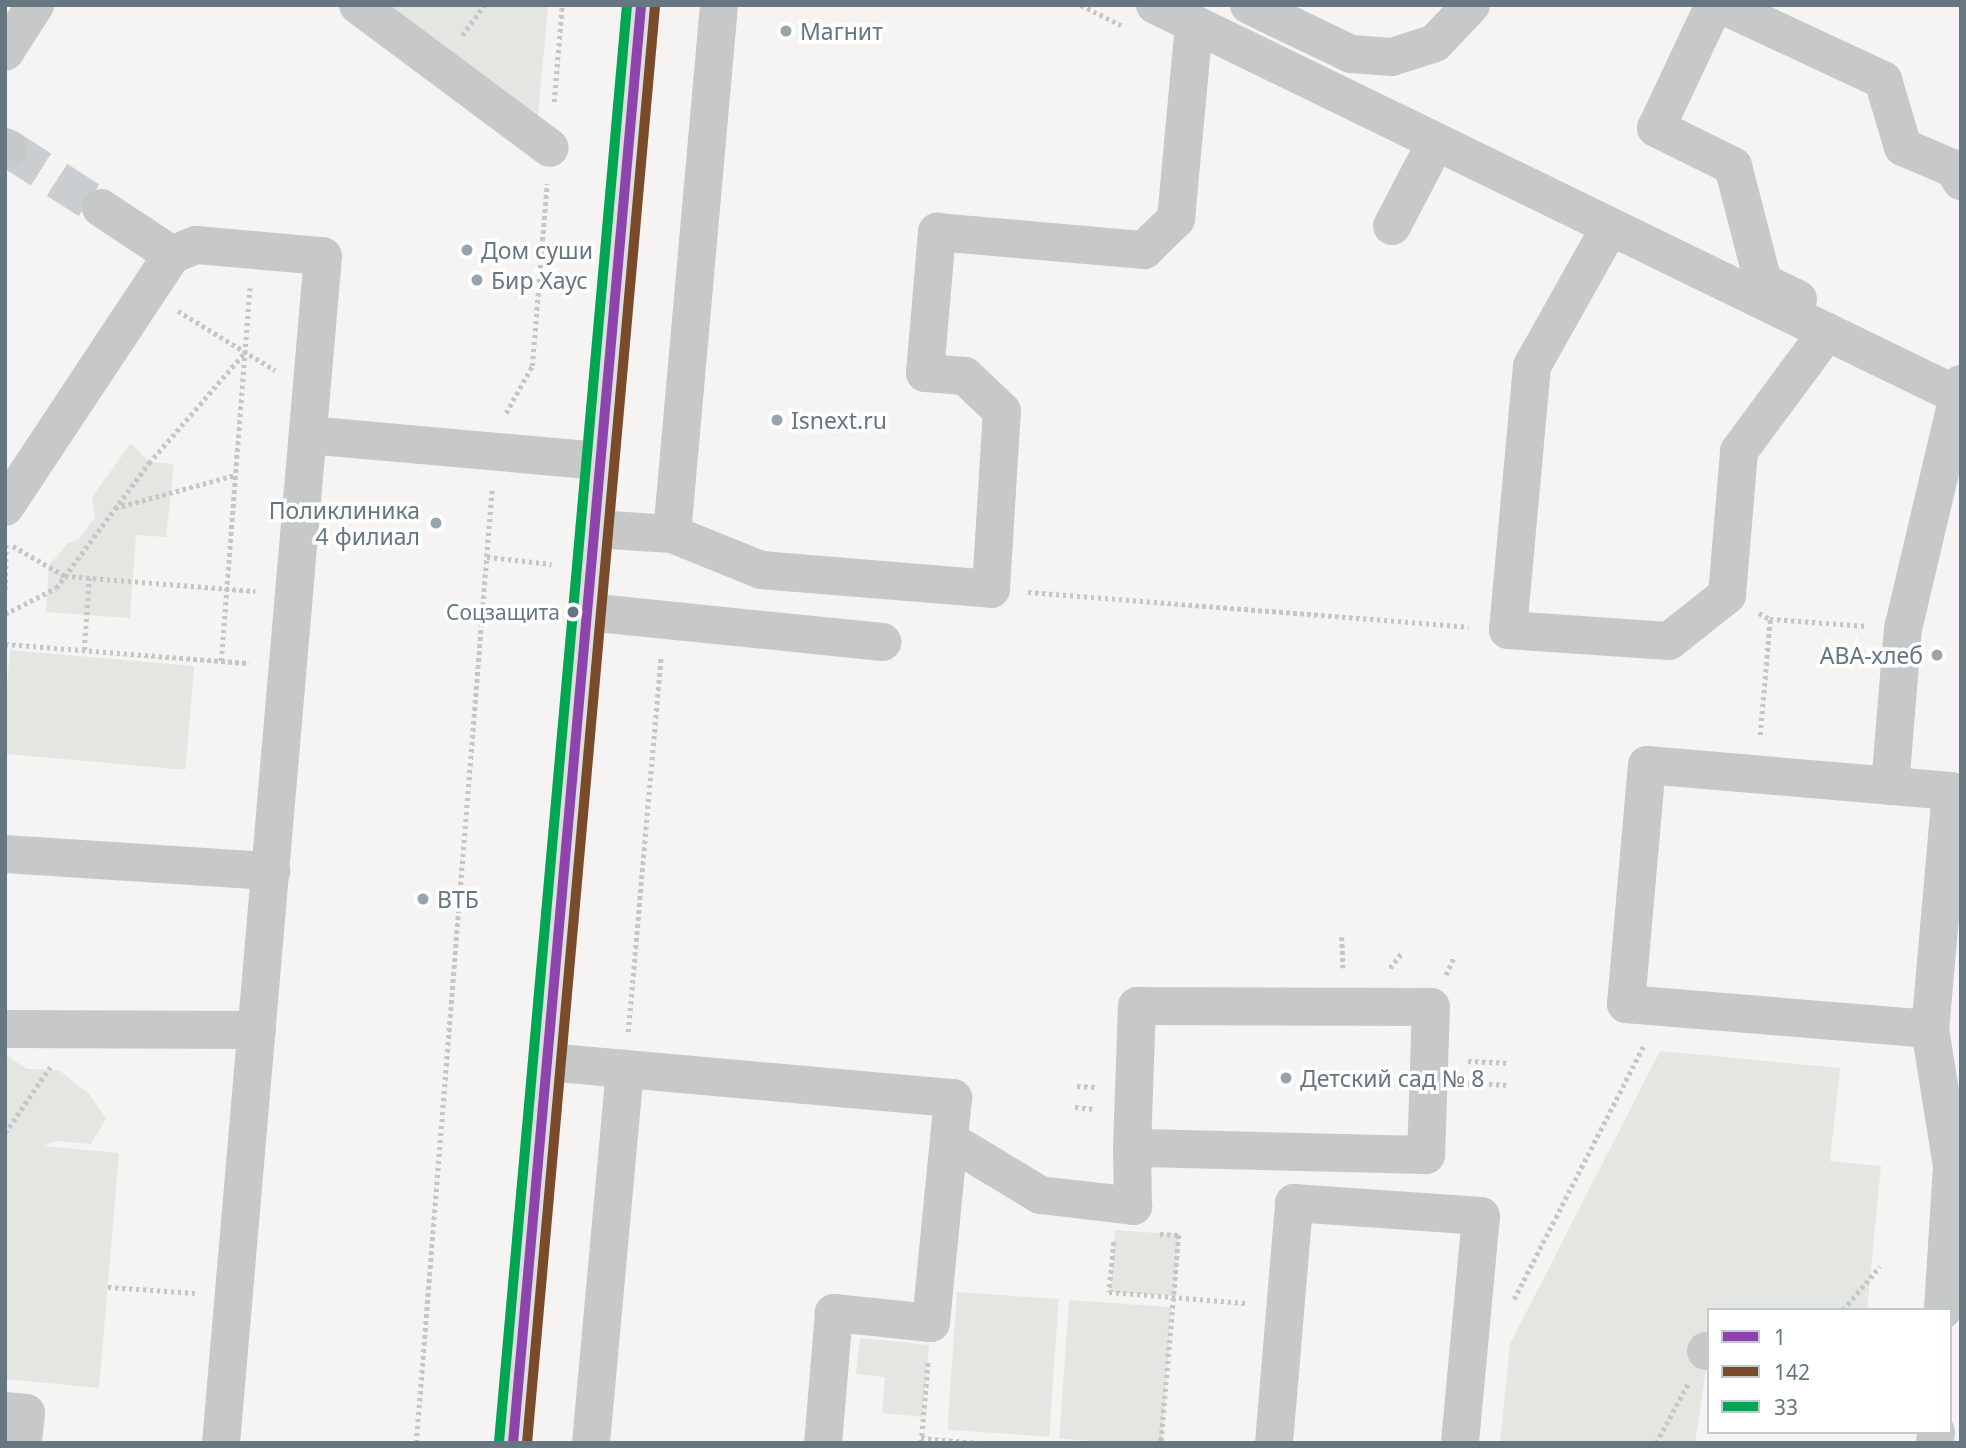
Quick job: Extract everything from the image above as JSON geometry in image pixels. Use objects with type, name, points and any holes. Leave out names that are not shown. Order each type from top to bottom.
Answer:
[{"type":"main road","points":[[513,1443],[641,5]]},
{"type":"street","points":[[5,52],[35,5]]},
{"type":"street","points":[[358,5],[550,148]]},
{"type":"street","points":[[672,534],[719,5]]},
{"type":"street","points":[[1154,5],[1827,332],[1960,388]]},
{"type":"street","points":[[1249,5],[1351,54],[1392,57],[1435,43],[1471,5]]},
{"type":"street","points":[[1714,5],[1656,128],[1732,166],[1763,282],[1960,388]]},
{"type":"street","points":[[1722,5],[1883,80],[1903,147],[1954,169],[1961,181]]},
{"type":"street","points":[[594,529],[672,534],[761,570],[991,589],[1002,411],[965,376],[925,373],[937,232],[1144,250],[1176,219],[1194,24]]},
{"type":"street","points":[[1392,226],[1436,142]]},
{"type":"street","points":[[101,208],[172,255]]},
{"type":"street","points":[[1610,227],[1532,366],[1508,630],[1669,641],[1727,595],[1739,451],[1827,332]]},
{"type":"street","points":[[6,530],[147,292],[172,255],[195,245],[323,257],[221,1443]]},
{"type":"street","points":[[1890,786],[1903,629],[1960,388]]},
{"type":"street","points":[[308,435],[600,461]]},
{"type":"street","points":[[587,612],[882,642]]},
{"type":"street","points":[[1930,1029],[1626,1004],[1647,765],[1956,794],[1930,1029],[1952,1166],[1943,1308]]},
{"type":"street","points":[[5,854],[271,871]]},
{"type":"street","points":[[949,1140],[1040,1195],[1133,1206],[1132,1148],[1137,1006],[1431,1007],[1426,1155],[1132,1148]]},
{"type":"street","points":[[5,1029],[257,1030]]},
{"type":"street","points":[[547,1062],[953,1098],[931,1323],[834,1313],[823,1443]]},
{"type":"street","points":[[592,1443],[625,1069]]},
{"type":"street","points":[[1274,1443],[1294,1203],[1481,1216],[1460,1443]]},
{"type":"street","points":[[5,1411],[26,1413],[23,1443]]},
{"type":"path","points":[[416,1443],[497,430],[532,366],[562,5]]},
{"type":"path","points":[[221,661],[253,250]]},
{"type":"path","points":[[147,292],[312,392]]},
{"type":"path","points":[[5,614],[56,588],[115,508],[245,351]]},
{"type":"path","points":[[115,508],[235,475]]},
{"type":"path","points":[[6,530],[65,576],[294,594]]},
{"type":"path","points":[[5,590],[6,530]]},
{"type":"path","points":[[84,650],[89,577]]},
{"type":"path","points":[[991,589],[1508,630]]},
{"type":"path","points":[[1727,595],[1770,619],[1903,629]]},
{"type":"path","points":[[1757,775],[1770,619]]},
{"type":"path","points":[[625,1069],[664,620]]},
{"type":"path","points":[[5,644],[288,666]]},
{"type":"path","points":[[1508,1311],[1663,1007]]},
{"type":"path","points":[[5,1133],[76,1029]]},
{"type":"path","points":[[1115,1230],[1109,1292],[1286,1307]]},
{"type":"path","points":[[1153,1233],[1179,1235],[1161,1443]]},
{"type":"path","points":[[1845,1308],[1880,1266]]},
{"type":"path","points":[[107,1287],[234,1295]]},
{"type":"path","points":[[931,1323],[921,1441],[978,1443]]},
{"type":"path","points":[[1656,1443],[1707,1351]]},
{"type":"shaded area","points":[[392,5],[548,5],[538,116],[392,10]]},
{"type":"shaded area","points":[[131,443],[149,462],[174,464],[166,537],[136,535],[130,618],[46,612],[49,566],[67,544],[80,538],[95,517],[92,497]]},
{"type":"shaded area","points":[[10,650],[194,666],[185,770],[5,754],[5,707]]},
{"type":"shaded area","points":[[1660,1051],[1840,1068],[1830,1161],[1881,1166],[1867,1308],[1707,1308],[1707,1364],[1695,1443],[1500,1443],[1510,1344]]},
{"type":"shaded area","points":[[5,1055],[27,1069],[59,1070],[89,1094],[106,1119],[91,1144],[56,1141],[43,1146],[119,1153],[99,1388],[5,1379]]},
{"type":"shaded area","points":[[1115,1230],[1179,1234],[1175,1296],[1111,1292]]},
{"type":"shaded area","points":[[957,1292],[1059,1299],[1049,1437],[947,1430]]},
{"type":"shaded area","points":[[1069,1300],[1172,1307],[1162,1443],[1059,1439]]},
{"type":"shaded area","points":[[860,1338],[929,1345],[923,1417],[882,1413],[885,1377],[856,1374]]},
{"type":"tunnel","points":[[9,149],[101,208]]},
{"type":"transit line","name":"33","points":[[499,1442],[627,5]]},
{"type":"transit line","name":"1","points":[[513,1443],[641,5]]},
{"type":"transit line","name":"142","points":[[527,1443],[655,6]]},
{"type":"place","name":"Магнит","points":[[786,31]]},
{"type":"place","name":"Дом суши","points":[[467,250]]},
{"type":"place","name":"Бир Хаус","points":[[477,280]]},
{"type":"place","name":"Isnext.ru","points":[[777,420]]},
{"type":"place","name":"Поликлиника 4 филиал","points":[[436,523]]},
{"type":"place","name":"Соцзащита","points":[[573,612]]},
{"type":"place","name":"АВА-хлеб","points":[[1937,655]]},
{"type":"place","name":"ВТБ","points":[[423,899]]},
{"type":"place","name":"Детский сад № 8","points":[[1286,1078]]}]
